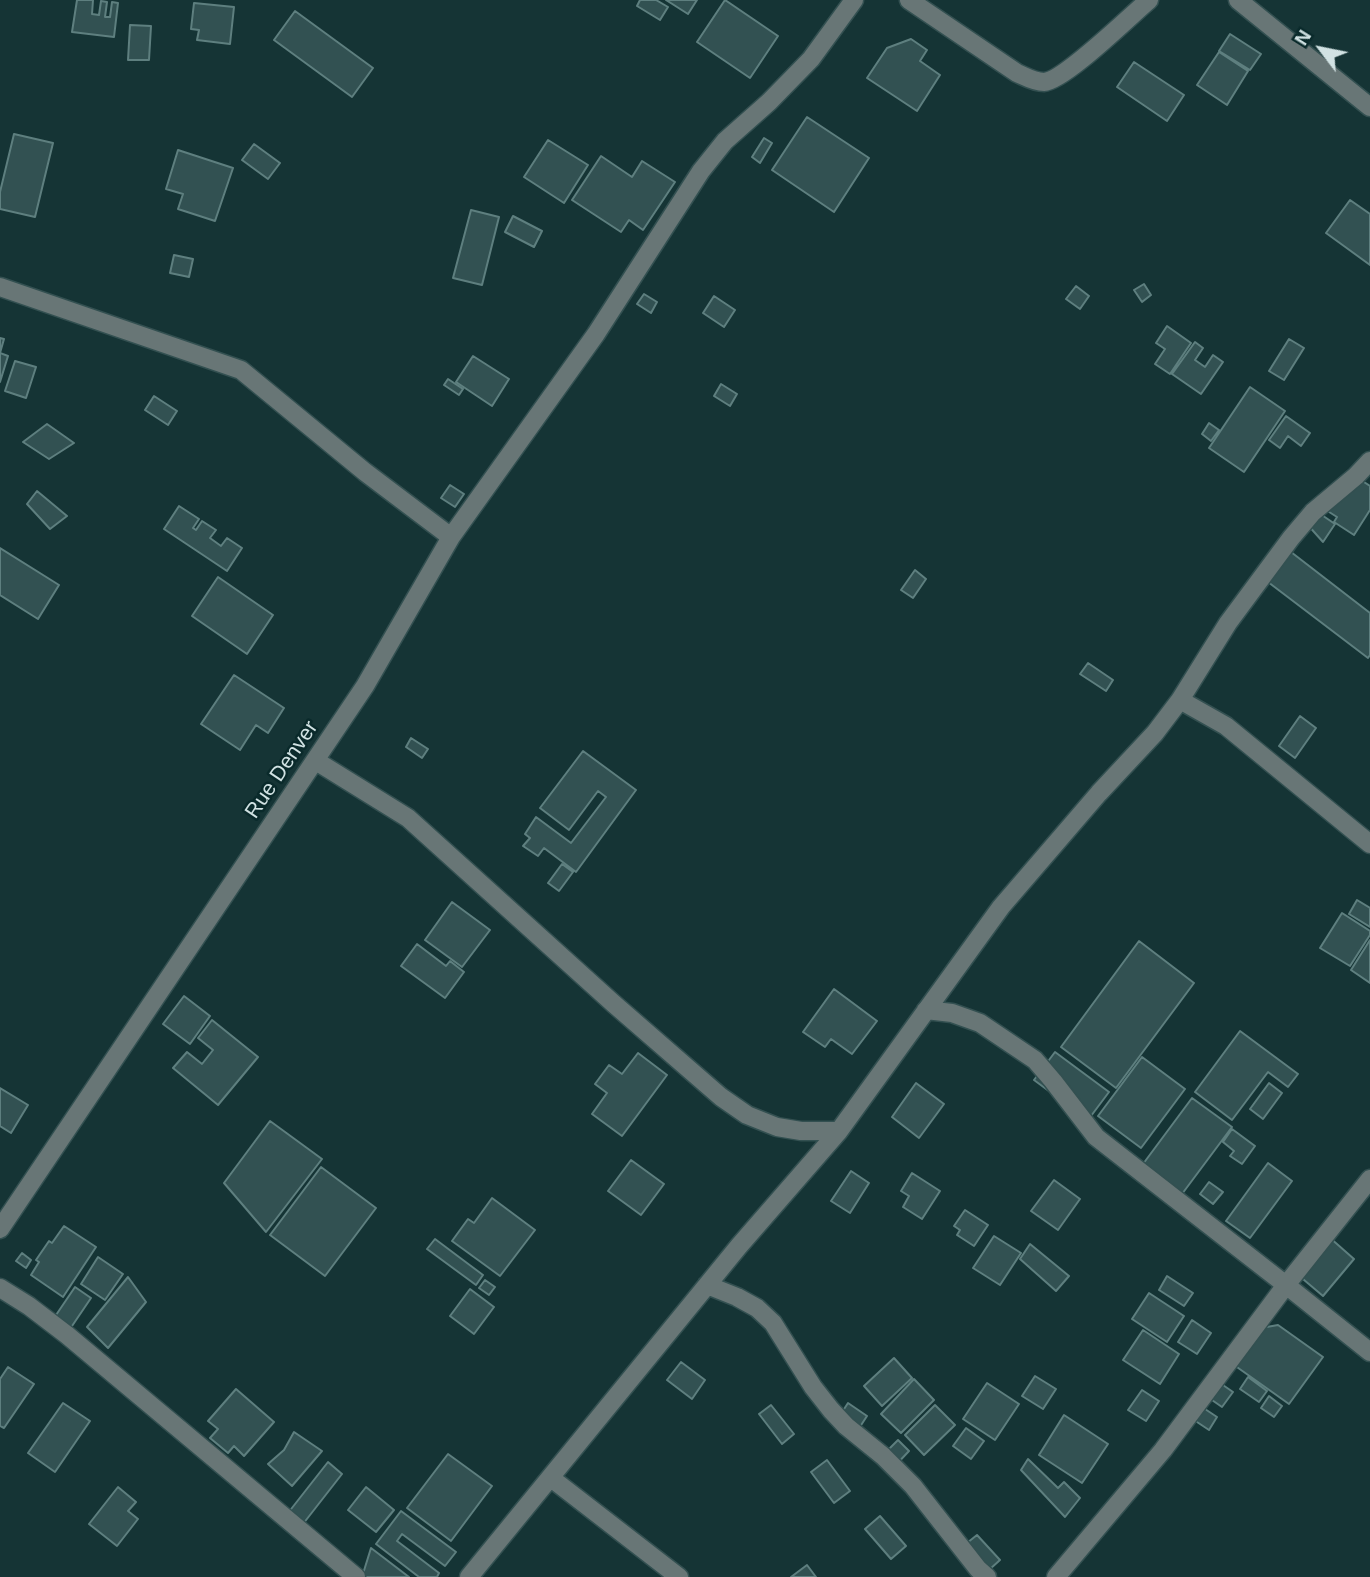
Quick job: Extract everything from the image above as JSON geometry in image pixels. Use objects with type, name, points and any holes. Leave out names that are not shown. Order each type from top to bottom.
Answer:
[{"type":"street","name":"Rue Denver","points":[[0,1229],[365,687],[451,537],[596,334],[701,171],[724,141],[769,102],[810,59],[854,0]]},
{"type":"street","points":[[909,0],[1017,73],[1033,81],[1047,82],[1070,70],[1149,0]]},
{"type":"street","points":[[1238,0],[1370,107]]},
{"type":"street","points":[[0,287],[242,370],[365,472],[451,537]]},
{"type":"street","points":[[469,1577],[739,1246],[839,1131],[1001,907],[1098,793],[1155,733],[1180,700],[1228,623],[1291,538],[1313,512],[1370,461]]},
{"type":"street","points":[[1180,700],[1226,726],[1370,844]]},
{"type":"street","points":[[316,761],[408,818],[721,1097],[747,1115],[777,1127],[839,1131]]},
{"type":"street","points":[[926,1010],[952,1013],[980,1023],[1035,1060],[1096,1137],[1370,1352]]},
{"type":"street","points":[[1056,1577],[1163,1450],[1286,1285],[1370,1179]]},
{"type":"street","points":[[707,1285],[757,1308],[773,1323],[813,1387],[831,1410],[914,1486],[987,1577]]},
{"type":"street","points":[[0,1288],[67,1335],[356,1577]]},
{"type":"street","points":[[551,1478],[679,1577]]},
{"type":"building","points":[[77,0],[93,0],[92,14],[99,15],[101,1],[107,2],[105,17],[110,17],[112,2],[118,3],[114,37],[72,32]]},
{"type":"building","points":[[640,0],[656,0],[668,7],[660,20],[637,6]]},
{"type":"building","points":[[666,0],[697,0],[688,14]]},
{"type":"building","points":[[725,0],[778,36],[750,78],[697,42]]},
{"type":"building","points":[[194,3],[234,7],[230,44],[197,40],[199,30],[191,29]]},
{"type":"building","points":[[295,11],[373,68],[352,97],[274,40]]},
{"type":"building","points":[[130,25],[151,26],[149,60],[128,60]]},
{"type":"building","points":[[1230,34],[1261,54],[1250,70],[1219,51]]},
{"type":"building","points":[[911,39],[927,50],[920,61],[940,75],[917,111],[867,78],[887,48]]},
{"type":"building","points":[[1219,52],[1248,71],[1227,105],[1197,85]]},
{"type":"building","points":[[1134,62],[1184,95],[1167,121],[1117,87]]},
{"type":"building","points":[[807,117],[869,158],[834,212],[772,170]]},
{"type":"building","points":[[14,134],[53,143],[35,217],[0,209],[0,192]]},
{"type":"building","points":[[764,138],[772,143],[760,163],[752,157]]},
{"type":"building","points":[[548,140],[588,165],[564,203],[524,177]]},
{"type":"building","points":[[254,144],[280,163],[268,179],[242,160]]},
{"type":"building","points":[[178,150],[233,168],[215,221],[178,209],[183,194],[166,189]]},
{"type":"building","points":[[601,156],[632,177],[642,161],[675,182],[643,230],[629,220],[621,232],[572,200]]},
{"type":"building","points":[[1350,200],[1370,214],[1370,265],[1326,233]]},
{"type":"building","points":[[471,210],[499,217],[482,285],[453,278]]},
{"type":"building","points":[[513,216],[542,231],[534,247],[505,232]]},
{"type":"building","points":[[174,255],[193,259],[189,277],[170,273]]},
{"type":"building","points":[[1144,284],[1151,295],[1142,302],[1134,290]]},
{"type":"building","points":[[1076,286],[1089,296],[1080,309],[1066,299]]},
{"type":"building","points":[[644,294],[657,302],[651,313],[637,304]]},
{"type":"building","points":[[714,296],[735,310],[724,327],[703,313]]},
{"type":"building","points":[[1167,326],[1191,343],[1170,374],[1155,364],[1165,349],[1156,343]]},
{"type":"building","points":[[1289,339],[1304,348],[1284,380],[1269,371]]},
{"type":"building","points":[[1195,342],[1203,348],[1195,360],[1205,367],[1213,355],[1223,362],[1201,394],[1172,374]]},
{"type":"building","points":[[0,353],[8,356],[0,382]]},
{"type":"building","points":[[473,356],[509,379],[492,406],[456,382]]},
{"type":"building","points":[[15,361],[36,367],[26,398],[5,391]]},
{"type":"building","points":[[448,379],[463,389],[459,395],[444,385]]},
{"type":"building","points":[[721,384],[737,394],[730,406],[714,396]]},
{"type":"building","points":[[1250,387],[1285,411],[1244,472],[1209,448]]},
{"type":"building","points":[[154,396],[177,411],[168,425],[145,410]]},
{"type":"building","points":[[1286,416],[1310,433],[1301,446],[1288,436],[1280,448],[1269,440]]},
{"type":"building","points":[[1209,423],[1219,430],[1211,441],[1202,434]]},
{"type":"building","points":[[47,424],[74,443],[49,459],[23,442]]},
{"type":"building","points":[[1350,473],[1370,486],[1370,510],[1354,535],[1334,522],[1337,517],[1326,510]]},
{"type":"building","points":[[450,485],[464,494],[455,507],[441,498]]},
{"type":"building","points":[[37,491],[67,516],[50,529],[27,504]]},
{"type":"building","points":[[179,506],[199,519],[193,528],[196,530],[202,521],[216,530],[210,538],[221,546],[227,538],[242,548],[227,571],[164,529]]},
{"type":"building","points":[[1313,509],[1335,524],[1323,542],[1307,524]]},
{"type":"building","points":[[0,548],[59,585],[38,619],[0,595]]},
{"type":"building","points":[[1291,552],[1370,613],[1368,658],[1268,582]]},
{"type":"building","points":[[915,570],[926,579],[913,598],[901,590]]},
{"type":"building","points":[[218,577],[273,615],[247,654],[192,616]]},
{"type":"building","points":[[1088,663],[1113,680],[1106,691],[1080,674]]},
{"type":"building","points":[[234,675],[284,708],[268,733],[256,725],[240,750],[201,724]]},
{"type":"building","points":[[1300,716],[1316,728],[1295,758],[1279,746]]},
{"type":"building","points":[[411,738],[428,749],[422,758],[406,747]]},
{"type":"building","points":[[583,751],[636,790],[576,872],[544,848],[538,856],[523,846],[530,838],[525,834],[536,817],[571,843],[606,797],[598,791],[569,830],[540,808]]},
{"type":"building","points":[[562,864],[573,872],[559,891],[548,883]]},
{"type":"building","points":[[1357,900],[1370,908],[1370,927],[1349,914]]},
{"type":"building","points":[[452,902],[490,930],[462,967],[425,940]]},
{"type":"building","points":[[1342,913],[1370,931],[1350,966],[1320,948]]},
{"type":"building","points":[[1370,940],[1370,983],[1351,970]]},
{"type":"building","points":[[1139,941],[1194,983],[1116,1088],[1061,1047]]},
{"type":"building","points":[[417,944],[446,966],[450,961],[464,972],[445,998],[401,966]]},
{"type":"building","points":[[834,989],[877,1021],[852,1054],[831,1039],[825,1047],[803,1032]]},
{"type":"building","points":[[184,996],[210,1016],[190,1044],[163,1024]]},
{"type":"building","points":[[212,1020],[258,1057],[218,1105],[173,1068],[187,1052],[202,1064],[213,1050],[198,1038]]},
{"type":"building","points":[[1240,1031],[1298,1074],[1288,1087],[1268,1072],[1232,1120],[1195,1092]]},
{"type":"building","points":[[1055,1052],[1109,1092],[1088,1120],[1034,1080]]},
{"type":"building","points":[[638,1053],[667,1075],[622,1136],[592,1114],[607,1093],[595,1084],[609,1065],[622,1074]]},
{"type":"building","points":[[1142,1057],[1185,1089],[1141,1148],[1098,1116]]},
{"type":"building","points":[[916,1083],[944,1104],[919,1138],[892,1117]]},
{"type":"building","points":[[1269,1083],[1282,1093],[1263,1119],[1250,1109]]},
{"type":"building","points":[[0,1088],[28,1105],[11,1133],[0,1126]]},
{"type":"building","points":[[1192,1098],[1232,1127],[1182,1194],[1143,1164]]},
{"type":"building","points":[[270,1121],[322,1159],[266,1232],[224,1183]]},
{"type":"building","points":[[1232,1129],[1255,1146],[1242,1164],[1230,1156],[1234,1151],[1223,1142]]},
{"type":"building","points":[[631,1160],[664,1184],[641,1215],[608,1191]]},
{"type":"building","points":[[1268,1163],[1292,1181],[1250,1238],[1226,1221]]},
{"type":"building","points":[[321,1167],[376,1208],[325,1276],[270,1235]]},
{"type":"building","points":[[851,1171],[869,1183],[850,1213],[831,1201]]},
{"type":"building","points":[[912,1173],[940,1191],[922,1219],[903,1207],[909,1196],[901,1191]]},
{"type":"building","points":[[1054,1180],[1080,1199],[1058,1230],[1031,1211]]},
{"type":"building","points":[[1209,1182],[1223,1192],[1213,1204],[1200,1194]]},
{"type":"building","points":[[492,1198],[535,1230],[500,1276],[452,1241],[468,1219],[474,1223]]},
{"type":"building","points":[[965,1210],[988,1225],[974,1246],[957,1235],[960,1230],[954,1226]]},
{"type":"building","points":[[64,1226],[96,1247],[63,1297],[31,1275],[39,1262],[36,1260]]},
{"type":"building","points":[[994,1236],[1021,1253],[1000,1285],[973,1268]]},
{"type":"building","points":[[1329,1237],[1354,1259],[1323,1296],[1297,1274]]},
{"type":"building","points":[[435,1239],[483,1275],[476,1285],[427,1249]]},
{"type":"building","points":[[1030,1244],[1069,1276],[1056,1291],[1020,1259]]},
{"type":"building","points":[[22,1253],[31,1260],[26,1268],[16,1261]]},
{"type":"building","points":[[98,1257],[123,1274],[105,1300],[81,1284]]},
{"type":"building","points":[[1167,1276],[1193,1293],[1184,1306],[1159,1290]]},
{"type":"building","points":[[128,1277],[146,1302],[108,1348],[87,1327]]},
{"type":"building","points":[[485,1280],[495,1287],[489,1295],[479,1288]]},
{"type":"building","points":[[75,1287],[91,1298],[70,1329],[54,1318]]},
{"type":"building","points":[[470,1289],[494,1307],[474,1334],[450,1316]]},
{"type":"building","points":[[1149,1293],[1184,1316],[1167,1342],[1132,1319]]},
{"type":"building","points":[[1192,1320],[1211,1333],[1197,1354],[1178,1342]]},
{"type":"building","points":[[1278,1325],[1323,1357],[1289,1404],[1234,1365],[1261,1328]]},
{"type":"building","points":[[1143,1330],[1179,1354],[1160,1384],[1123,1360]]},
{"type":"building","points":[[894,1358],[912,1378],[882,1406],[864,1386]]},
{"type":"building","points":[[681,1362],[705,1380],[692,1399],[667,1380]]},
{"type":"building","points":[[8,1367],[34,1384],[4,1428],[0,1426],[0,1379]]},
{"type":"building","points":[[1035,1376],[1056,1389],[1043,1409],[1022,1396]]},
{"type":"building","points":[[1248,1377],[1267,1391],[1259,1402],[1240,1389]]},
{"type":"building","points":[[914,1379],[934,1400],[901,1433],[881,1414]]},
{"type":"building","points":[[987,1383],[1019,1404],[995,1440],[963,1419]]},
{"type":"building","points":[[1220,1383],[1233,1392],[1222,1407],[1209,1398]]},
{"type":"building","points":[[236,1389],[274,1422],[244,1456],[234,1446],[228,1453],[210,1438],[218,1429],[208,1421]]},
{"type":"building","points":[[1142,1390],[1159,1401],[1146,1421],[1128,1410]]},
{"type":"building","points":[[1269,1396],[1282,1406],[1274,1417],[1261,1408]]},
{"type":"building","points":[[63,1403],[90,1421],[55,1472],[28,1453]]},
{"type":"building","points":[[848,1403],[867,1416],[854,1436],[835,1423]]},
{"type":"building","points":[[771,1405],[794,1434],[782,1444],[759,1414]]},
{"type":"building","points":[[935,1405],[955,1425],[924,1455],[905,1435]]},
{"type":"building","points":[[1202,1407],[1217,1417],[1209,1430],[1194,1420]]},
{"type":"building","points":[[1064,1415],[1108,1444],[1082,1483],[1039,1455]]},
{"type":"building","points":[[966,1428],[984,1441],[971,1459],[953,1446]]},
{"type":"building","points":[[294,1432],[322,1451],[292,1486],[268,1464],[284,1450]]},
{"type":"building","points":[[898,1440],[909,1451],[892,1469],[881,1457]]},
{"type":"building","points":[[448,1454],[492,1486],[451,1541],[407,1508]]},
{"type":"building","points":[[1028,1459],[1058,1488],[1064,1482],[1080,1498],[1065,1517],[1021,1470]]},
{"type":"building","points":[[827,1460],[850,1491],[834,1503],[811,1472]]},
{"type":"building","points":[[328,1462],[342,1474],[303,1524],[288,1513]]},
{"type":"building","points":[[118,1487],[136,1502],[128,1511],[138,1519],[117,1546],[89,1524]]},
{"type":"building","points":[[366,1487],[394,1510],[376,1532],[348,1510]]},
{"type":"building","points":[[401,1511],[456,1552],[445,1566],[402,1534],[397,1541],[439,1573],[437,1577],[419,1577],[376,1544]]},
{"type":"building","points":[[880,1516],[906,1546],[891,1559],[865,1529]]},
{"type":"building","points":[[977,1535],[1000,1560],[990,1569],[967,1543]]},
{"type":"building","points":[[371,1548],[409,1577],[362,1577]]},
{"type":"building","points":[[807,1565],[816,1577],[791,1577]]}]
